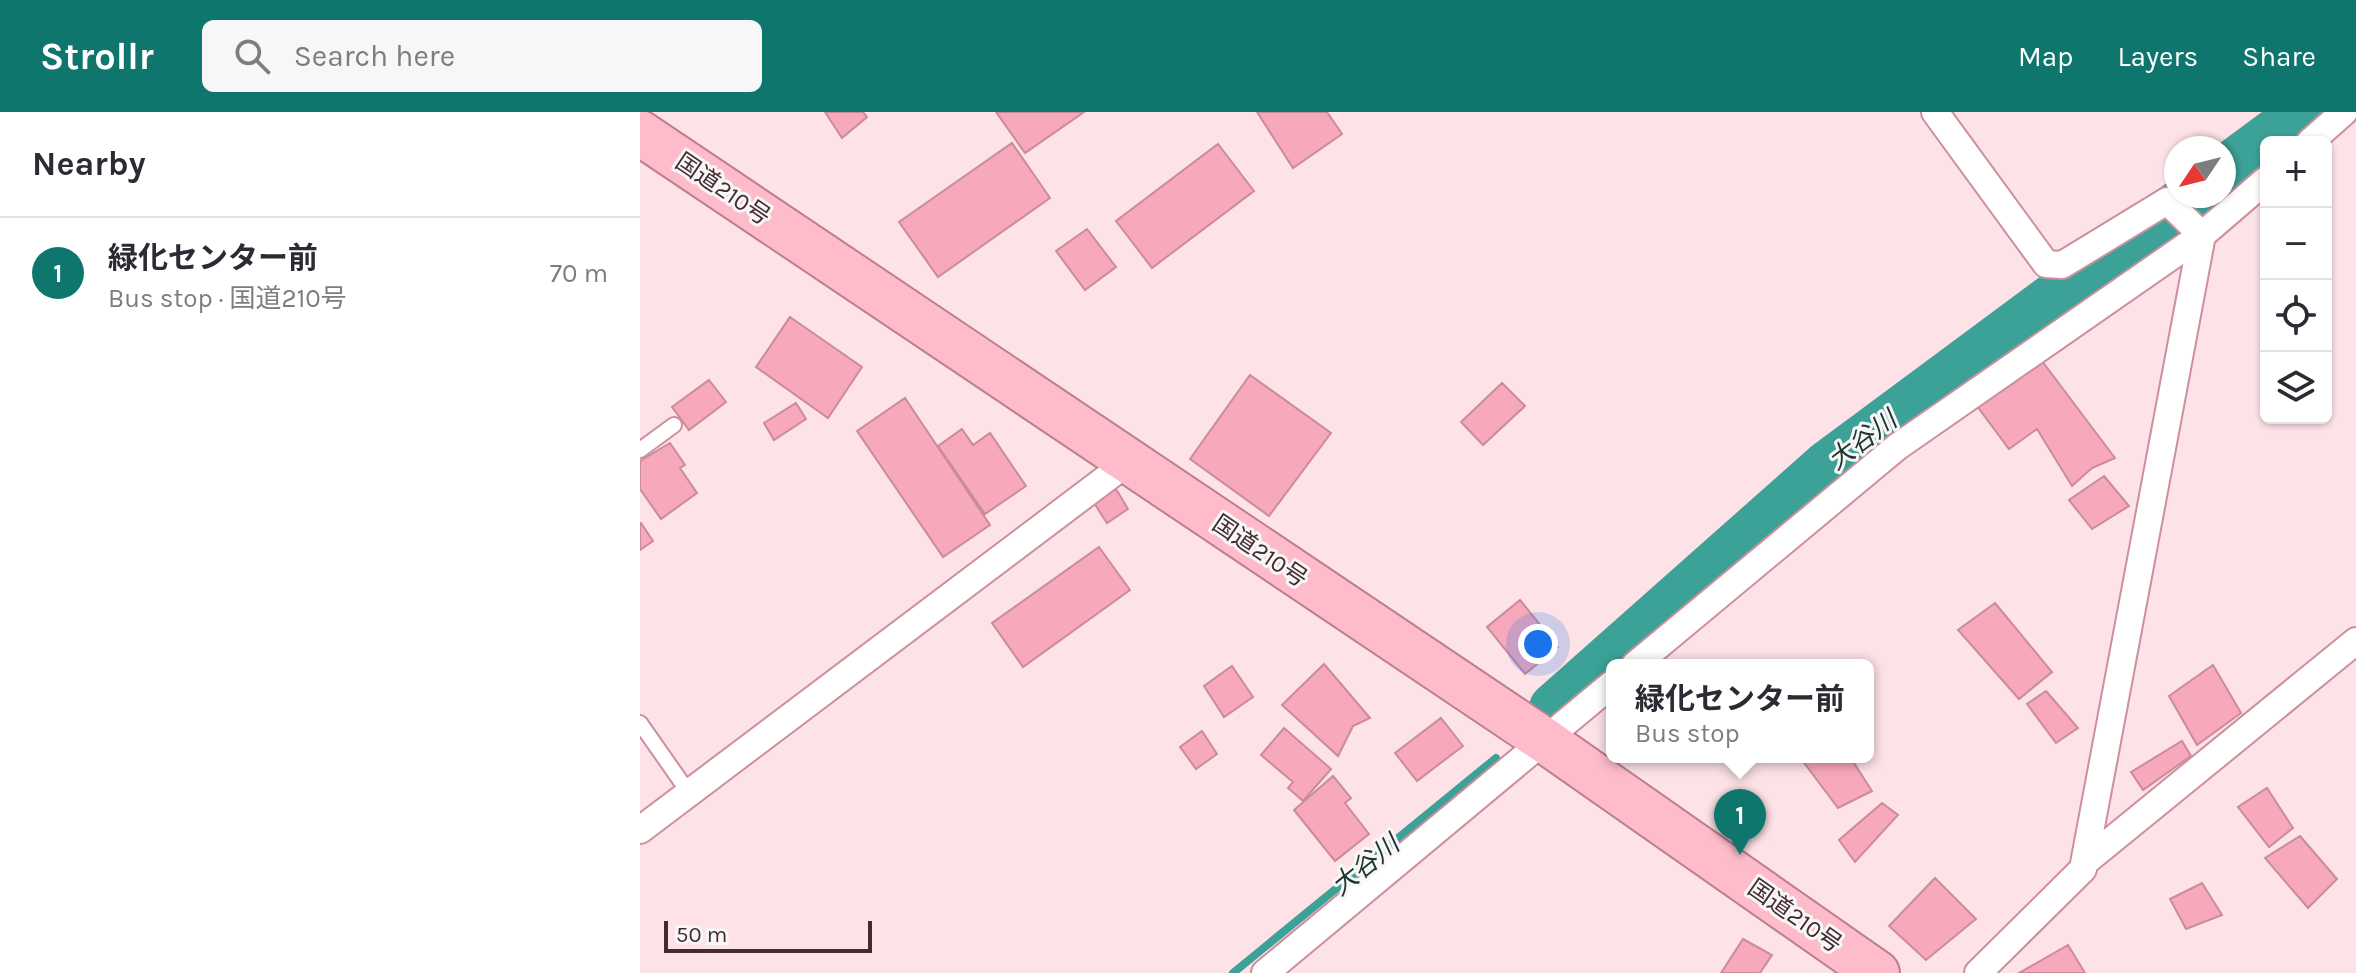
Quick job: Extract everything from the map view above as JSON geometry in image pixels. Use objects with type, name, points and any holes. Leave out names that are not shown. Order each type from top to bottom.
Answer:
[{"type":"highway","name":"国道210号","points":[[640,133],[1544,740],[1877,973]]},
{"type":"street","points":[[1935,112],[2046,264],[2062,265],[2167,201],[2202,235]]},
{"type":"street","points":[[2317,136],[2344,112]]},
{"type":"street","points":[[1642,659],[1897,447],[2202,235],[2260,185]]},
{"type":"street","points":[[1978,973],[2083,869],[2202,235]]},
{"type":"street","points":[[640,830],[1128,462]]},
{"type":"street","points":[[2085,862],[2356,641]]},
{"type":"street","points":[[1265,973],[1606,689]]},
{"type":"lane","points":[[640,450],[674,425]]},
{"type":"lane","points":[[640,723],[689,793]]},
{"type":"building","points":[[825,112],[863,112],[867,117],[842,138]]},
{"type":"building","points":[[996,112],[1084,112],[1025,153]]},
{"type":"building","points":[[1257,112],[1327,112],[1342,134],[1293,168]]},
{"type":"building","points":[[1012,143],[1050,198],[938,277],[899,222]]},
{"type":"building","points":[[1218,144],[1254,191],[1152,268],[1116,221]]},
{"type":"building","points":[[1087,229],[1116,267],[1085,290],[1056,251]]},
{"type":"building","points":[[790,317],[862,367],[828,418],[756,367]]},
{"type":"building","points":[[2042,361],[2115,458],[2092,468],[2072,486],[2037,429],[2009,449],[1974,402]]},
{"type":"building","points":[[1250,375],[1331,433],[1269,516],[1190,459]]},
{"type":"building","points":[[709,380],[726,402],[689,430],[672,407]]},
{"type":"building","points":[[1502,383],[1525,406],[1483,445],[1461,422]]},
{"type":"building","points":[[905,398],[990,525],[943,557],[857,431]]},
{"type":"building","points":[[796,403],[806,419],[774,440],[764,423]]},
{"type":"building","points":[[962,429],[973,445],[990,433],[1026,486],[985,514],[938,446]]},
{"type":"building","points":[[670,443],[685,465],[680,468],[697,493],[661,519],[640,489],[640,461]]},
{"type":"building","points":[[2104,476],[2129,506],[2092,529],[2069,500]]},
{"type":"building","points":[[1116,489],[1128,509],[1107,523],[1094,503]]},
{"type":"building","points":[[640,524],[653,541],[640,550]]},
{"type":"building","points":[[1099,547],[1130,590],[1023,667],[992,623]]},
{"type":"building","points":[[1520,600],[1558,647],[1525,674],[1487,627]]},
{"type":"building","points":[[1995,603],[2052,672],[2019,699],[1958,630]]},
{"type":"building","points":[[1324,664],[1370,718],[1353,726],[1338,756],[1282,705]]},
{"type":"building","points":[[2213,665],[2241,713],[2197,745],[2169,696]]},
{"type":"building","points":[[1232,666],[1253,697],[1224,717],[1204,686]]},
{"type":"building","points":[[2046,691],[2078,728],[2056,743],[2027,704]]},
{"type":"building","points":[[1441,718],[1463,746],[1417,781],[1395,753]]},
{"type":"building","points":[[1284,728],[1331,769],[1303,801],[1288,788],[1293,782],[1261,755]]},
{"type":"building","points":[[1202,731],[1217,754],[1196,769],[1180,747]]},
{"type":"building","points":[[2182,741],[2191,756],[2143,790],[2131,772]]},
{"type":"building","points":[[1804,763],[1854,763],[1872,791],[1838,808]]},
{"type":"building","points":[[1333,776],[1351,798],[1345,803],[1369,834],[1335,861],[1294,810]]},
{"type":"building","points":[[2267,788],[2293,828],[2269,847],[2238,807]]},
{"type":"building","points":[[1882,803],[1898,815],[1855,862],[1839,840]]},
{"type":"building","points":[[2300,836],[2337,879],[2308,908],[2265,858]]},
{"type":"building","points":[[1935,878],[1976,919],[1926,960],[1889,926]]},
{"type":"building","points":[[2202,883],[2222,915],[2186,929],[2170,899]]},
{"type":"building","points":[[1743,939],[1772,955],[1760,973],[1721,973]]},
{"type":"building","points":[[2068,945],[2085,973],[2019,973]]},
{"type":"waterway","name":"大谷川","points":[[2236,162],[2304,112]]},
{"type":"waterway","name":"大谷川","points":[[1609,659],[1828,465],[2175,208]]},
{"type":"waterway","name":"大谷川","points":[[1554,708],[1606,662]]},
{"type":"waterway","name":"大谷川","points":[[1233,973],[1496,758]]},
{"type":"place","name":"緑化センター前","points":[[1740,855]]}]
